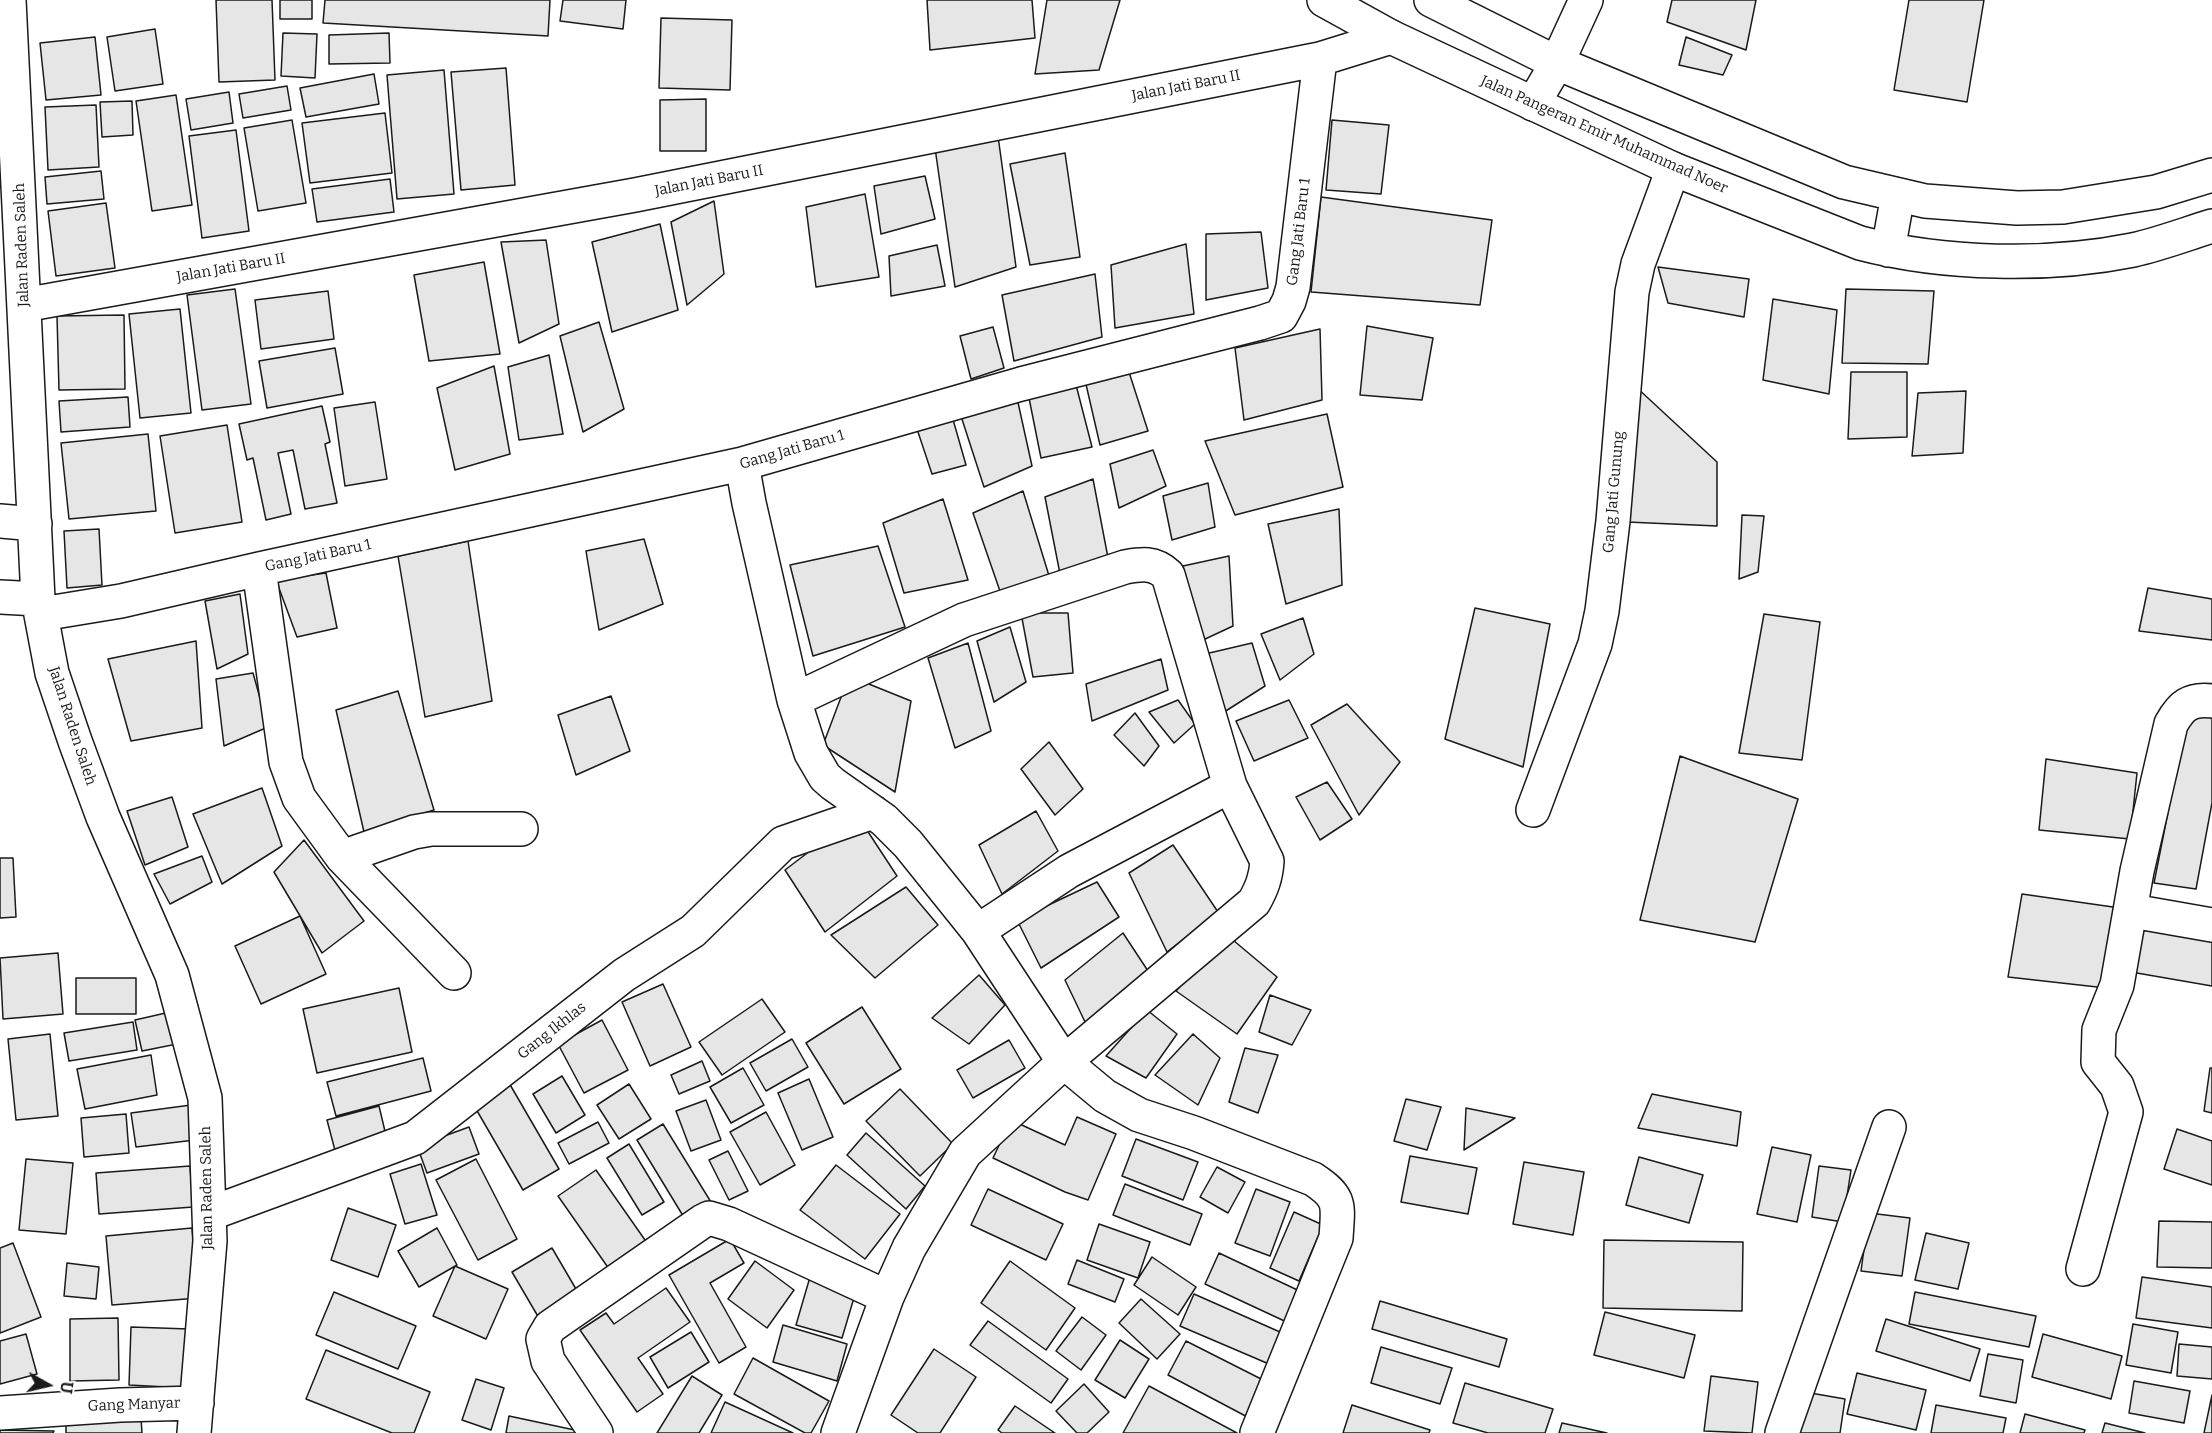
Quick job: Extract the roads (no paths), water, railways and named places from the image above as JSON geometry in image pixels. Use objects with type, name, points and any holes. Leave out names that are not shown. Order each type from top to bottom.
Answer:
[{"type":"street","name":"Jalan Raden Saleh","points":[[9,0],[8,100],[24,305],[40,606],[52,673],[103,817],[175,986],[205,1098],[210,1241],[195,1418]]},
{"type":"street","name":"Jalan Pangeran Emir Muhammad Noer","points":[[1324,0],[1391,37],[1673,169],[1860,243],[1920,255],[2018,262],[2133,249],[2212,226]]},
{"type":"street","points":[[1431,0],[1557,63],[1844,182],[1898,195],[1925,201],[1994,206],[2063,207],[2156,192],[2212,175]]},
{"type":"street","points":[[1533,104],[1557,63],[1586,0]]},
{"type":"street","name":"Jalan Jati Baru II","points":[[24,305],[635,195],[1320,59],[1391,37]]},
{"type":"street","name":"Gang Jati Baru 1","points":[[0,597],[40,606],[121,601],[742,464],[1021,384],[1281,316],[1293,287],[1320,59]]},
{"type":"street","name":"Gang Jati Gunung","points":[[1533,810],[1595,644],[1602,611],[1613,521],[1632,292],[1638,264],[1673,169]]},
{"type":"street","points":[[1888,250],[1898,195]]},
{"type":"street","points":[[742,464],[794,700],[811,753],[825,777],[884,820],[908,844],[978,931],[1064,1062],[1105,1096],[1139,1115],[1194,1133],[1312,1179],[1329,1190],[1338,1206],[1336,1238],[1257,1433]]},
{"type":"street","points":[[0,521],[35,524]]},
{"type":"street","points":[[794,700],[964,620],[1125,567],[1153,564],[1168,575],[1230,786],[1267,861],[1263,887],[1254,902],[1064,1062],[965,1153],[909,1248],[887,1297],[838,1433]]},
{"type":"street","points":[[259,569],[286,762],[299,798],[342,858],[454,973]]},
{"type":"street","points":[[2083,1269],[2126,1112],[2117,1086],[2098,1062],[2099,1030],[2117,985],[2132,911],[2137,871],[2171,724],[2178,711],[2187,705],[2195,701],[2212,701]]},
{"type":"street","points":[[978,931],[1069,871],[1230,786]]},
{"type":"street","name":"Gang Ikhlas","points":[[209,1214],[415,1138],[624,975],[693,931],[783,843],[873,812]]},
{"type":"street","points":[[342,858],[414,832],[430,829],[521,829]]},
{"type":"street","points":[[2132,911],[2212,925]]},
{"type":"street","points":[[1782,1433],[1889,1127]]},
{"type":"street","points":[[596,1433],[548,1360],[543,1339],[550,1327],[709,1218],[729,1224],[887,1297]]},
{"type":"street","name":"Gang Manyar","points":[[0,1413],[120,1405],[195,1418]]}]
